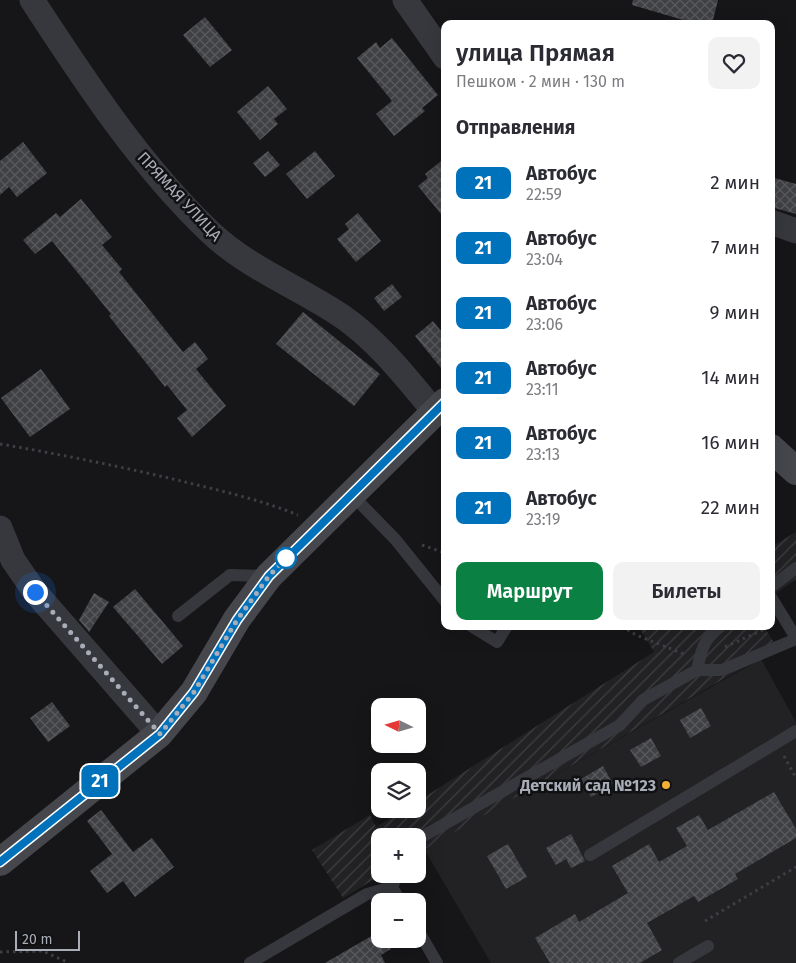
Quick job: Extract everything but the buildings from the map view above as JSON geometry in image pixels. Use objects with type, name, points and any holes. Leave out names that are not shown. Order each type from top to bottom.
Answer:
[{"type":"street","name":"ПРЯМАЯ УЛИЦА","points":[[32,0],[120,130],[208,231],[232,251],[342,317],[372,340],[440,407]]},
{"type":"street","points":[[405,0],[441,51]]},
{"type":"street","points":[[775,223],[796,231]]},
{"type":"street","points":[[0,862],[160,734],[194,692],[237,620],[269,576],[320,523],[440,407]]},
{"type":"street","points":[[775,452],[796,470]]},
{"type":"street","points":[[0,528],[13,560],[35,592],[160,734]]},
{"type":"lane","points":[[351,494],[395,539],[441,596]]},
{"type":"lane","points":[[775,584],[796,568]]},
{"type":"lane","points":[[178,616],[230,575],[269,576]]},
{"type":"lane","points":[[426,834],[620,725],[643,700],[697,670],[722,670],[796,638],[775,604]]},
{"type":"lane","points":[[478,630],[497,642],[504,630]]},
{"type":"lane","points":[[697,670],[702,645],[709,635],[716,630]]},
{"type":"lane","points":[[590,855],[796,731]]},
{"type":"lane","points":[[250,963],[367,894],[392,887],[394,883]]},
{"type":"lane","points":[[392,887],[395,893]]},
{"type":"lane","points":[[426,944],[437,963]]},
{"type":"lane","points":[[679,963],[708,946]]},
{"type":"path","points":[[0,444],[91,460],[207,487],[278,506],[320,523]]},
{"type":"path","points":[[776,743],[796,778]]},
{"type":"path","points":[[705,921],[796,867]]},
{"type":"path","points":[[0,952],[43,952],[69,963]]},
{"type":"shaded area","points":[[796,532],[796,579],[775,594],[775,545]]},
{"type":"shaded area","points":[[641,630],[766,630],[778,648],[426,848],[426,828],[371,828],[371,881],[343,898],[312,850],[370,815],[376,827],[390,818],[426,818],[426,796],[654,652]]},
{"type":"shaded area","name":"Детский сад №123","points":[[761,659],[796,722],[796,963],[491,963],[426,852],[426,848]]},
{"type":"bus line","name":"21","points":[[0,862],[160,734],[194,692],[237,620],[269,576],[320,523],[441,406]]},
{"type":"place","name":"Детский сад №123","points":[[666,785]]},
{"type":"route","points":[[35,592],[160,734],[194,692],[237,620],[269,576],[288,556],[286,558]]}]
